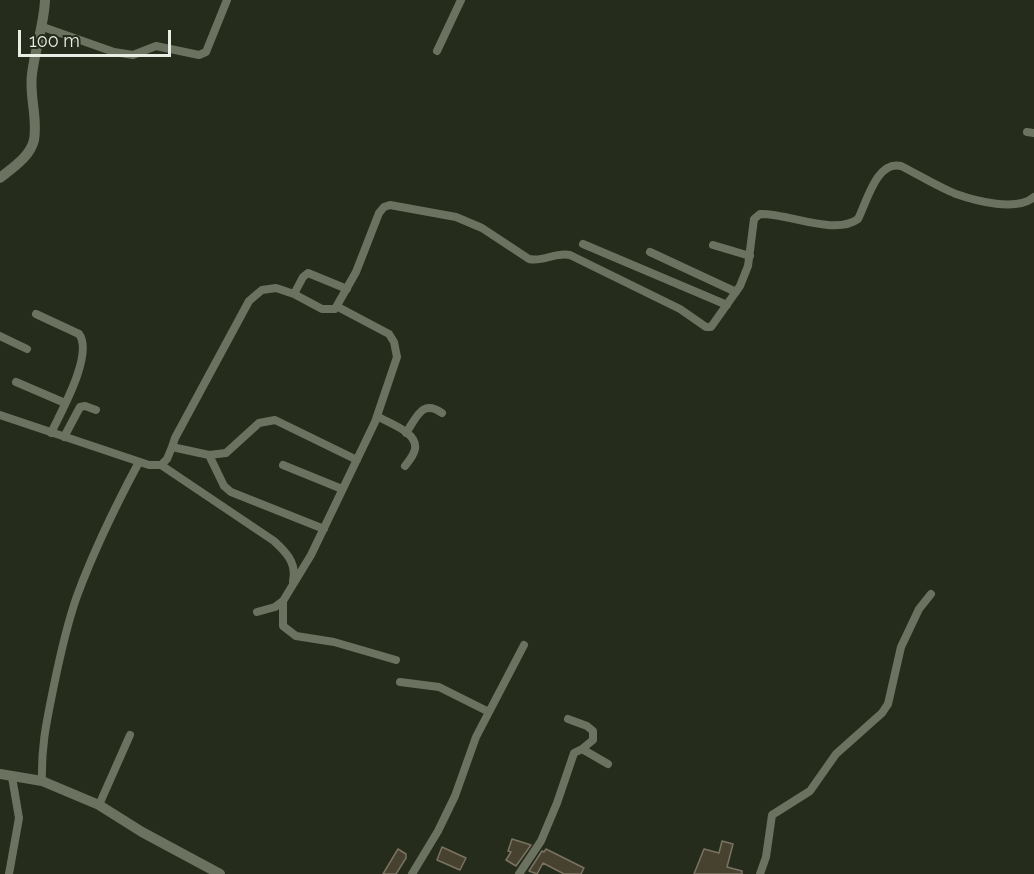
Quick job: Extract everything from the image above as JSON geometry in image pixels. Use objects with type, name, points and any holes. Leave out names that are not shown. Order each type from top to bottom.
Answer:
[{"type":"street","points":[[0,178],[21,160],[29,151],[34,140],[32,75],[43,27],[45,0]]},
{"type":"street","points":[[43,27],[114,52],[133,55],[156,46],[199,56],[206,52],[227,0]]},
{"type":"street","points":[[437,51],[461,0]]},
{"type":"street","points":[[161,465],[167,459],[203,383],[249,301],[262,290],[276,288],[294,294],[322,309],[329,310],[338,307],[356,272],[379,213],[384,207],[390,205],[456,217],[482,228],[529,259],[537,260],[561,253],[570,255],[680,309],[706,327],[711,327],[740,286],[750,256],[753,224],[757,216],[764,214],[840,225],[854,223],[880,173],[890,165],[902,166],[956,194],[987,201],[1009,205],[1023,203],[1034,197]]},
{"type":"street","points":[[583,244],[727,305]]},
{"type":"street","points":[[713,245],[750,256]]},
{"type":"street","points":[[650,252],[736,292]]},
{"type":"street","points":[[294,294],[303,277],[308,273],[347,289]]},
{"type":"street","points":[[257,612],[275,607],[283,601],[311,555],[357,460],[397,357],[394,342],[389,334],[338,307]]},
{"type":"street","points":[[36,314],[79,334],[84,345],[75,381],[51,433]]},
{"type":"street","points":[[0,336],[27,349]]},
{"type":"street","points":[[16,382],[65,403]]},
{"type":"street","points":[[64,437],[80,407],[85,406],[96,410]]},
{"type":"street","points":[[406,433],[423,409],[435,408],[442,413]]},
{"type":"street","points":[[0,416],[139,462],[161,465],[281,547],[292,563],[294,575],[292,584]]},
{"type":"street","points":[[376,416],[410,435],[416,446],[415,452],[405,466]]},
{"type":"street","points":[[172,447],[209,455],[226,453],[259,423],[275,420],[357,460]]},
{"type":"street","points":[[209,455],[224,486],[231,492],[324,529]]},
{"type":"street","points":[[42,781],[41,751],[70,617],[118,500],[139,462]]},
{"type":"street","points":[[283,465],[342,489]]},
{"type":"street","points":[[760,874],[766,857],[772,815],[810,791],[836,754],[882,713],[888,704],[904,640],[920,609],[931,594]]},
{"type":"street","points":[[283,601],[283,626],[296,636],[334,642],[396,660]]},
{"type":"street","points":[[412,874],[438,831],[455,796],[476,737],[524,645]]},
{"type":"street","points":[[400,682],[440,687],[489,712]]},
{"type":"street","points":[[519,874],[541,841],[574,753],[592,740],[593,731],[587,726],[568,719]]},
{"type":"street","points":[[99,805],[130,735]]},
{"type":"street","points":[[582,749],[608,764]]},
{"type":"street","points":[[0,774],[42,781],[99,805],[142,832],[220,874]]},
{"type":"street","points":[[9,874],[19,818],[12,777]]},
{"type":"building","points":[[512,839],[531,845],[516,866],[506,860],[511,852],[508,851]]},
{"type":"building","points":[[722,841],[733,844],[727,867],[742,871],[742,874],[694,874],[704,849],[719,853]]},
{"type":"building","points":[[442,847],[466,858],[460,870],[437,860]]},
{"type":"building","points":[[398,849],[406,854],[406,858],[396,874],[383,874]]},
{"type":"building","points":[[546,849],[584,868],[581,874],[564,874],[543,863],[537,874],[529,871],[542,851]]}]
